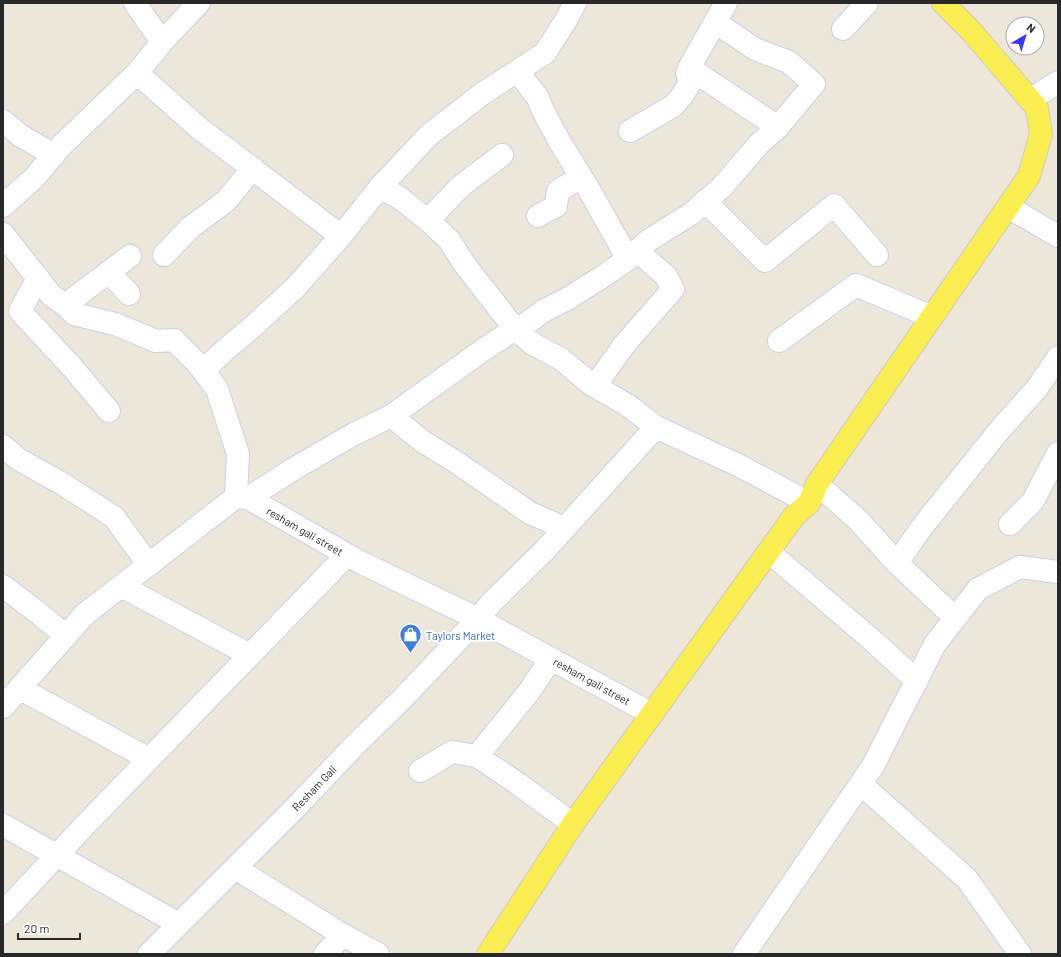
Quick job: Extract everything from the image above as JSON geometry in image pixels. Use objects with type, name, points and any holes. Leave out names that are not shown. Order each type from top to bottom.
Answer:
[{"type":"main road","points":[[488,954],[573,824],[794,516],[813,494],[1029,176],[1041,134],[1037,108],[971,31],[943,3]]},
{"type":"street","points":[[135,3],[162,42]]},
{"type":"street","points":[[3,206],[35,177],[61,146],[137,73],[162,42],[199,3]]},
{"type":"street","points":[[203,371],[295,288],[341,236],[380,187],[429,135],[482,94],[545,53],[575,3]]},
{"type":"street","points":[[630,131],[673,106],[682,96],[691,81],[687,73],[689,68],[726,3]]},
{"type":"street","points":[[843,29],[867,3]]},
{"type":"street","points":[[3,707],[85,614],[148,564],[242,497],[354,434],[390,416],[514,329],[527,324],[545,310],[567,299],[633,255],[649,240],[691,214],[722,187],[759,144],[778,127],[814,84],[789,62],[755,50],[715,22]]},
{"type":"street","points":[[689,68],[778,127]]},
{"type":"street","points":[[518,72],[538,98],[543,111],[581,177],[633,255],[666,276],[673,289],[624,345],[595,386]]},
{"type":"street","points":[[137,73],[199,128],[341,236]]},
{"type":"street","points":[[1030,100],[1058,82]]},
{"type":"street","points":[[3,121],[21,136],[54,154]]},
{"type":"street","points":[[428,220],[462,185],[502,155]]},
{"type":"street","points":[[164,255],[191,227],[226,201],[253,168]]},
{"type":"street","points":[[538,216],[556,206],[558,191],[581,177]]},
{"type":"street","points":[[380,187],[400,198],[428,220],[449,240],[465,265],[514,329],[534,344],[561,359],[595,386],[629,406],[656,427],[740,466],[813,494],[858,520],[896,563],[955,618]]},
{"type":"street","points":[[706,201],[765,261],[834,205],[877,255]]},
{"type":"street","points":[[1008,208],[1058,236]]},
{"type":"street","points":[[3,234],[50,295],[65,305],[74,314],[115,324],[156,341],[174,340],[203,371],[217,389],[238,454],[242,497]]},
{"type":"street","points":[[65,305],[130,256]]},
{"type":"street","points":[[109,272],[129,294]]},
{"type":"street","points":[[38,278],[20,311],[109,411]]},
{"type":"street","points":[[779,341],[856,285],[932,317]]},
{"type":"street","points":[[896,563],[922,527],[998,432],[1038,387],[1058,357]]},
{"type":"street","points":[[390,416],[422,442],[456,462],[530,513],[564,528]]},
{"type":"street","name":"Resham Gali","points":[[149,954],[403,698],[478,619],[492,602],[545,550],[656,427]]},
{"type":"street","points":[[3,446],[18,459],[61,483],[114,517],[148,564]]},
{"type":"street","points":[[1010,524],[1033,501],[1058,453]]},
{"type":"street","name":"resham gali street","points":[[242,497],[347,555],[478,619],[652,714]]},
{"type":"street","points":[[769,552],[916,681]]},
{"type":"street","points":[[3,913],[149,759],[347,555]]},
{"type":"street","points":[[744,954],[874,764],[935,644],[978,589],[1020,567],[1058,572]]},
{"type":"street","points":[[3,586],[66,636]]},
{"type":"street","points":[[121,586],[250,655]]},
{"type":"street","points":[[477,756],[528,693],[551,659]]},
{"type":"street","points":[[19,688],[149,759]]},
{"type":"street","points":[[420,771],[452,752],[477,756],[573,824]]},
{"type":"street","points":[[861,784],[967,879],[1020,954]]},
{"type":"street","points":[[3,825],[58,854],[180,924]]},
{"type":"street","points":[[236,868],[343,935],[378,954]]},
{"type":"street","points":[[325,954],[343,935]]},
{"type":"place","name":"Taylors Market","points":[[410,654]]}]
